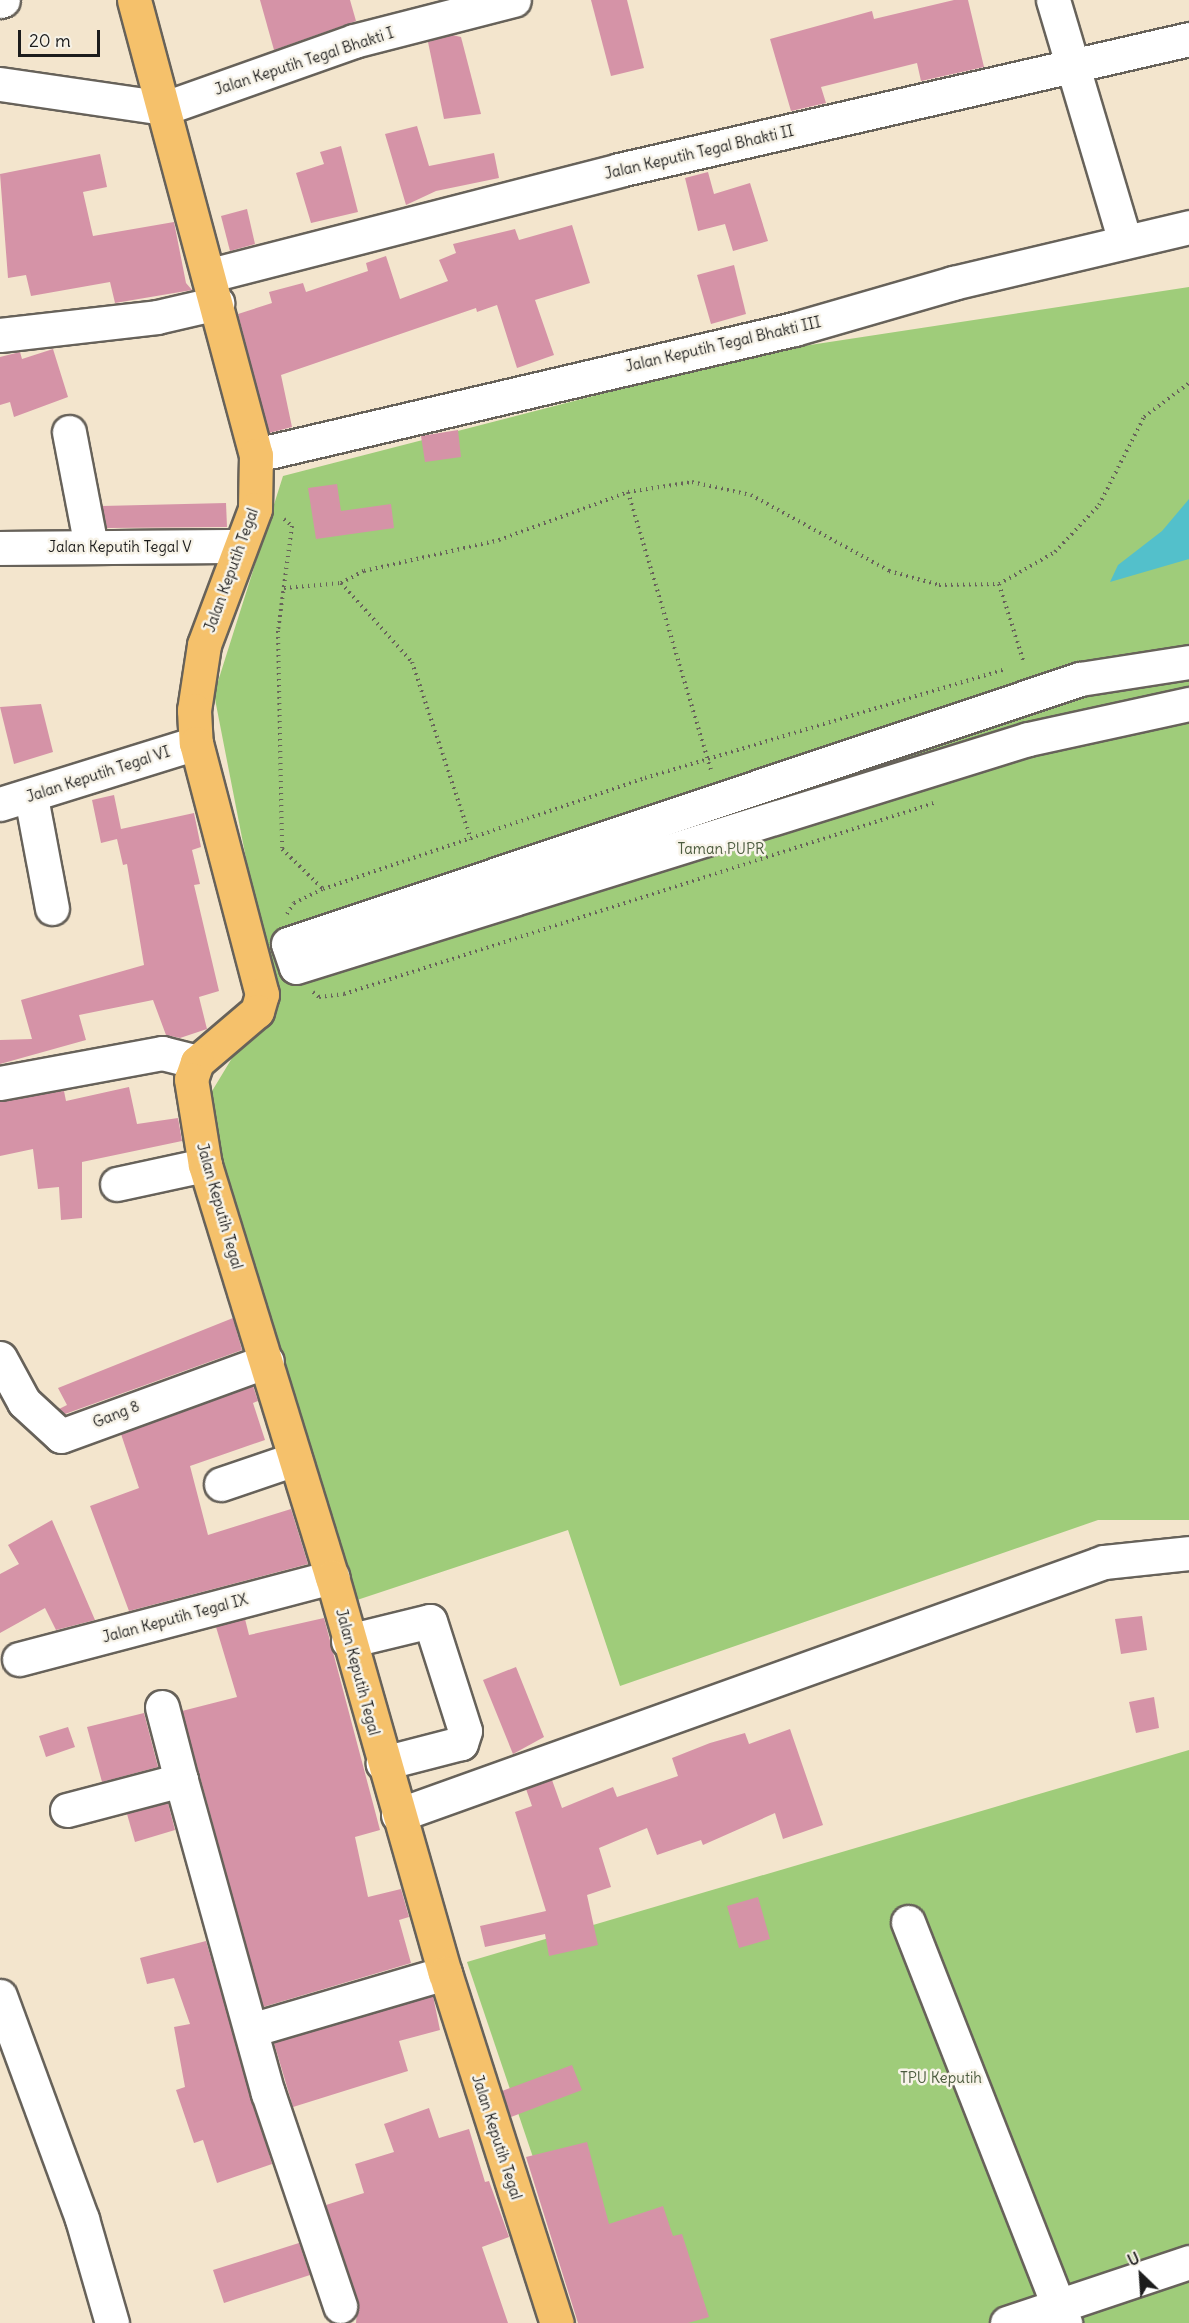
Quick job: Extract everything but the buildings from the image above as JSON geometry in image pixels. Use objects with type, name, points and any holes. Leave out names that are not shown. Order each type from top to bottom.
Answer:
[{"type":"main road","name":"Jalan Keputih Tegal","points":[[134,0],[214,289],[256,455],[255,509],[204,645],[194,710],[196,742],[262,994],[257,1011],[197,1062],[191,1079],[205,1165],[332,1577],[348,1641],[445,1973],[557,2323]]},
{"type":"street","name":"Jalan Keputih Tegal Bhakti I","points":[[165,108],[354,41],[514,0]]},
{"type":"street","points":[[1053,0],[1125,242]]},
{"type":"street","name":"Jalan Keputih Tegal Bhakti II","points":[[0,335],[157,317],[214,289],[620,170],[1189,39]]},
{"type":"street","points":[[0,84],[165,108]]},
{"type":"street","name":"Jalan Keputih Tegal Bhakti III","points":[[256,455],[794,329],[1189,227]]},
{"type":"street","points":[[69,432],[91,546]]},
{"type":"street","name":"Jalan Keputih Tegal V","points":[[0,548],[240,546]]},
{"type":"street","points":[[518,882],[722,801],[1080,679],[1189,662]]},
{"type":"street","points":[[1014,702],[1028,739]]},
{"type":"street","points":[[292,955],[518,882],[872,792],[1028,739],[1189,704]]},
{"type":"street","name":"Jalan Keputih Tegal VI","points":[[16,801],[196,742]]},
{"type":"street","points":[[16,801],[52,908]]},
{"type":"street","points":[[0,1083],[162,1053],[197,1062]]},
{"type":"street","points":[[117,1184],[205,1165]]},
{"type":"street","name":"Gang 8","points":[[0,1358],[24,1402],[61,1436],[267,1361]]},
{"type":"street","points":[[221,1484],[295,1459]]},
{"type":"street","points":[[398,1815],[1104,1562],[1189,1553]]},
{"type":"street","name":"Jalan Keputih Tegal IX","points":[[19,1659],[332,1577]]},
{"type":"street","points":[[348,1641],[430,1621],[465,1731],[461,1743],[383,1763]]},
{"type":"street","points":[[162,1707],[251,2030],[340,2306]]},
{"type":"street","points":[[68,1810],[181,1780]]},
{"type":"street","points":[[908,1922],[1062,2314]]},
{"type":"street","points":[[251,2030],[445,1973]]},
{"type":"street","points":[[0,1996],[82,2219],[112,2323]]},
{"type":"street","points":[[1007,2323],[1062,2314],[1189,2262]]},
{"type":"path","points":[[284,588],[341,583],[364,571],[499,540],[628,492],[692,482],[751,495],[889,571],[939,585],[999,584],[1055,552],[1099,505],[1144,417],[1189,383]]},
{"type":"path","points":[[628,492],[722,801]]},
{"type":"path","points":[[255,509],[292,526],[278,631],[282,849],[323,889]]},
{"type":"path","points":[[341,583],[412,662],[471,839]]},
{"type":"path","points":[[999,584],[1024,663]]},
{"type":"path","points":[[940,801],[344,993],[319,996],[303,984],[292,955],[288,909],[323,889],[708,759],[1036,661]]},
{"type":"green space","name":"Taman PUPR","points":[[1189,287],[1189,1520],[1098,1520],[620,1686],[568,1530],[348,1603],[206,1101],[272,992],[214,694],[283,476],[764,352]]},
{"type":"green space","name":"TPU Keputih","points":[[1189,1750],[1189,2323],[589,2323],[467,1962]]},
{"type":"water","points":[[1189,499],[1189,559],[1110,582],[1118,565],[1162,531]]}]
